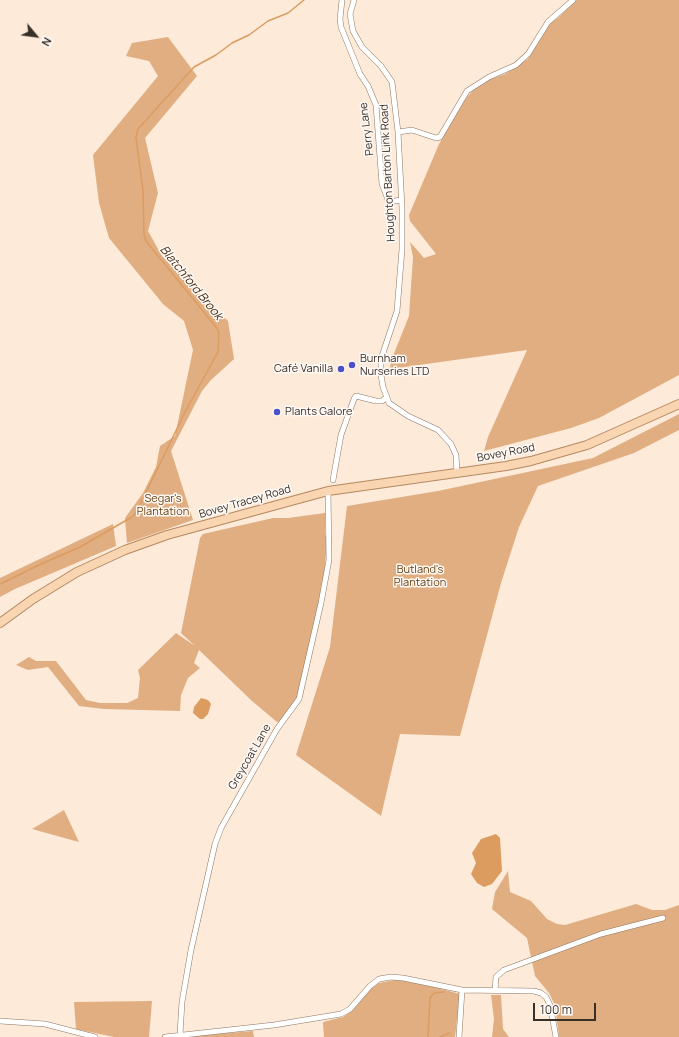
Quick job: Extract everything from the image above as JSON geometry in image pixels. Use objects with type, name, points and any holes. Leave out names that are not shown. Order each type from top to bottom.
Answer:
[{"type":"main road","name":"Bovey Road","points":[[328,491],[506,466],[586,445],[679,404]]},
{"type":"main road","name":"Bovey Tracey Road","points":[[0,623],[33,599],[77,572],[132,548],[167,535],[328,491]]},
{"type":"street","name":"Perry Lane","points":[[342,0],[340,19],[341,27],[360,74],[368,86],[376,105],[382,184],[389,202],[401,200]]},
{"type":"street","name":"Houghton Barton Link Road","points":[[354,0],[350,14],[353,32],[362,47],[387,74],[392,82],[398,132],[402,227],[399,296],[394,324],[381,359],[381,375],[386,398]]},
{"type":"street","points":[[398,132],[412,130],[436,138],[440,137],[467,91],[489,77],[516,65],[528,54],[548,22],[573,0]]},
{"type":"street","points":[[333,480],[341,436],[356,396],[376,401],[382,401],[386,398],[389,403],[408,416],[438,430],[451,444],[456,455],[457,473]]},
{"type":"street","name":"Greycoat Lane","points":[[180,1034],[182,1002],[191,950],[212,855],[218,836],[277,728],[299,699],[321,603],[329,560],[328,491]]},
{"type":"street","points":[[494,991],[496,977],[499,973],[510,968],[600,934],[663,918]]},
{"type":"street","points":[[165,1037],[180,1034],[274,1025],[341,1014],[350,1009],[370,986],[379,979],[391,977],[462,990],[534,991],[541,993],[546,997],[550,1005],[556,1037]]},
{"type":"street","points":[[460,1037],[462,990]]},
{"type":"street","points":[[0,1021],[45,1024],[95,1037]]},
{"type":"green space","points":[[576,0],[679,0],[679,375],[599,418],[571,428],[484,451],[488,437],[527,350],[390,369],[391,361],[409,316],[413,257],[410,242],[424,258],[436,254],[410,221],[409,215],[439,144],[462,103],[474,89],[491,79],[505,74],[528,59],[551,22],[558,18]]},
{"type":"green space","name":"Segar's Plantation","points":[[168,37],[197,76],[145,138],[158,193],[148,231],[162,256],[228,321],[234,359],[211,380],[202,391],[171,451],[193,520],[127,543],[125,518],[143,493],[156,467],[160,446],[175,436],[193,350],[184,321],[163,304],[109,238],[99,203],[93,155],[158,76],[149,61],[126,56],[132,43]]},
{"type":"green space","name":"Butland's Plantation","points":[[679,414],[679,430],[634,453],[538,486],[519,527],[501,583],[460,736],[400,734],[381,816],[296,755],[330,647],[347,506],[438,491],[593,458]]},
{"type":"green space","points":[[325,513],[325,534],[327,539],[324,581],[297,698],[281,721],[277,722],[252,701],[199,650],[194,663],[200,668],[188,678],[181,695],[180,711],[104,709],[79,706],[48,667],[28,670],[16,665],[29,657],[36,661],[56,661],[86,700],[100,703],[127,703],[138,698],[140,678],[138,670],[176,633],[195,646],[181,633],[200,538],[203,534],[273,518],[288,518]]},
{"type":"green space","points":[[113,524],[116,546],[15,589],[0,597],[0,578]]},
{"type":"green space","points":[[64,810],[79,842],[32,829]]},
{"type":"green space","points":[[508,871],[510,892],[531,901],[547,919],[557,924],[565,925],[636,904],[652,910],[665,910],[679,905],[679,1037],[559,1037],[555,1005],[549,993],[535,976],[527,938],[492,909],[495,892]]},
{"type":"green space","points":[[395,980],[416,982],[460,994],[455,1037],[324,1037],[323,1022],[343,1017],[353,1010],[368,991],[379,983]]},
{"type":"green space","points":[[491,995],[501,995],[503,1029],[509,1037],[492,1037],[494,1019]]},
{"type":"green space","points":[[152,1001],[149,1037],[114,1037],[76,1029],[74,1002]]},
{"type":"green space","points":[[253,1031],[254,1037],[182,1037],[229,1033]]},
{"type":"shaded area","points":[[201,698],[208,700],[211,704],[208,714],[203,719],[200,719],[193,713],[194,707]]},
{"type":"shaded area","points":[[496,834],[500,838],[502,871],[492,884],[484,887],[477,883],[471,874],[476,863],[472,853],[481,839]]},
{"type":"waterway","name":"Blatchford Brook","points":[[0,584],[80,547],[132,517],[137,511],[186,410],[218,352],[219,333],[216,327],[146,241],[144,234],[143,191],[136,137],[138,129],[194,67],[216,55],[232,43],[249,35],[268,21],[288,13],[304,0]]},
{"type":"waterway","points":[[428,1037],[430,998],[434,993],[444,992]]},
{"type":"waterway","points":[[440,1037],[450,1033]]},
{"type":"place","name":"Burnham Nurseries LTD","points":[[352,365]]},
{"type":"place","name":"Café Vanilla","points":[[341,369]]},
{"type":"place","name":"Plants Galore","points":[[277,412]]}]
